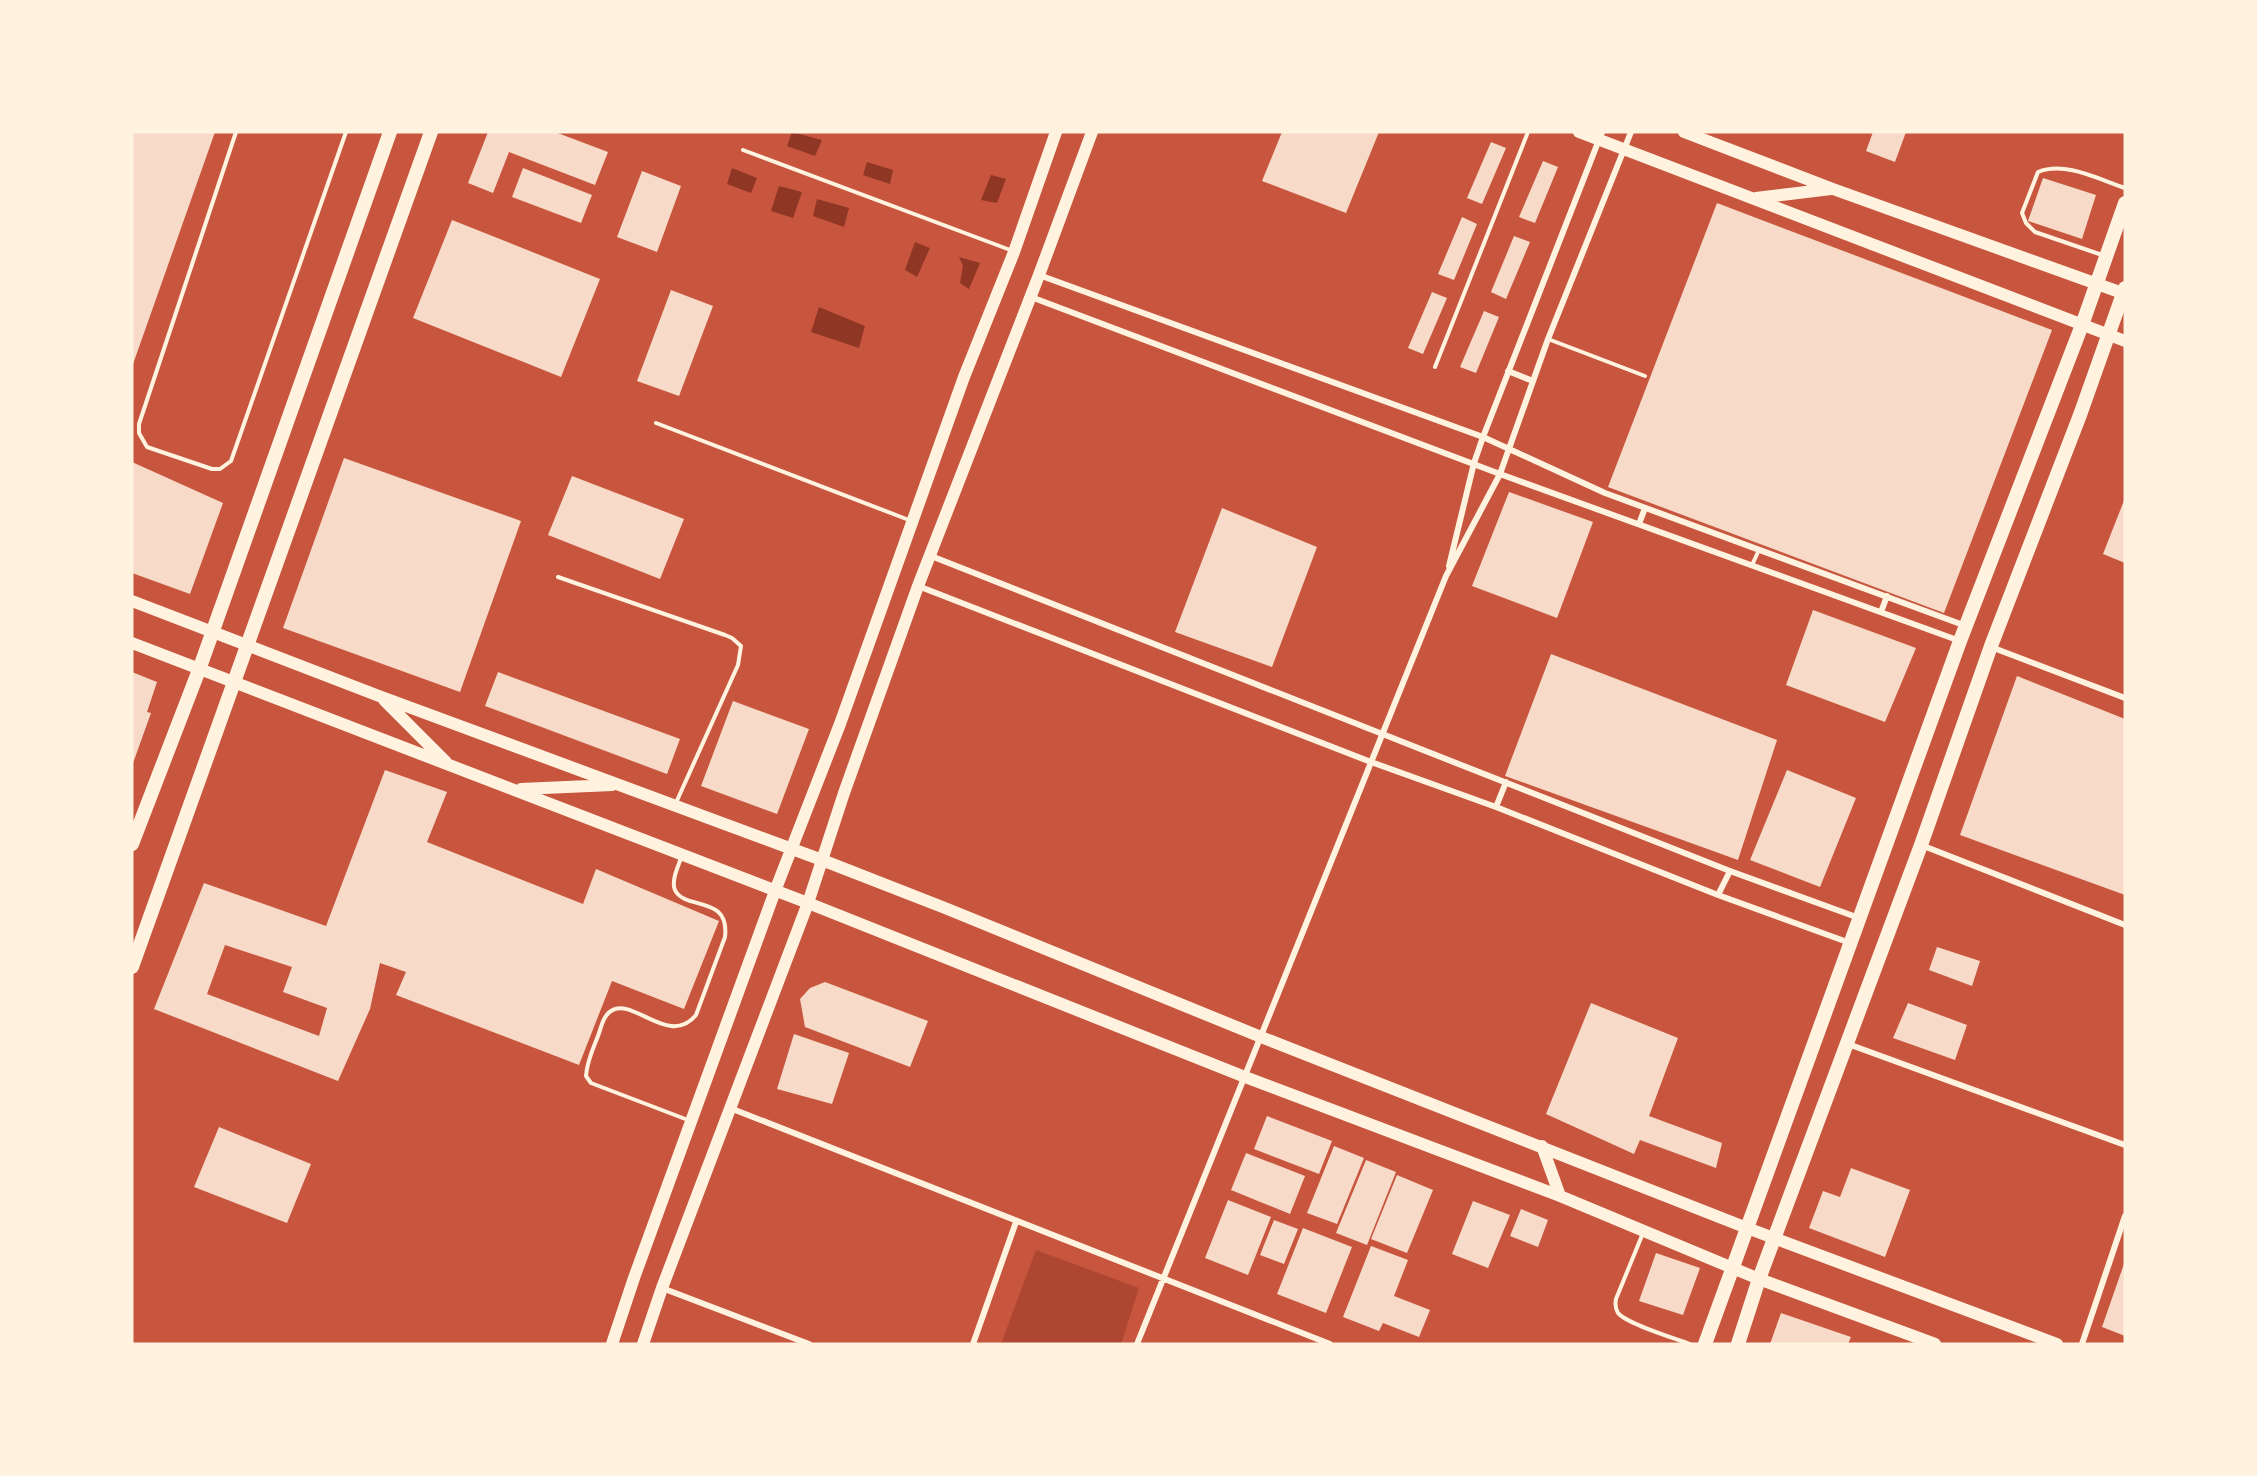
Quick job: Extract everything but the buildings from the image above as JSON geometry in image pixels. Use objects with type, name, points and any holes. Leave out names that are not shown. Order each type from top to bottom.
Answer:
[{"type":"main road","points":[[132,844],[199,670],[390,132]]},
{"type":"main road","points":[[132,967],[430,132]]},
{"type":"main road","points":[[612,1344],[775,891],[840,724],[964,377],[1014,252],[1056,132]]},
{"type":"main road","points":[[643,1344],[729,1108],[808,903],[844,793],[918,586],[1031,297],[1092,132]]},
{"type":"main road","points":[[1579,132],[1600,136],[1625,148],[2125,341]]},
{"type":"main road","points":[[1684,132],[1833,189],[2124,292],[1991,646],[1921,845],[1737,1344]]},
{"type":"main road","points":[[1755,198],[1833,189]]},
{"type":"main road","points":[[1705,1344],[1960,641],[2082,325],[2125,203]]},
{"type":"main road","points":[[132,601],[379,696],[822,860],[956,912],[1261,1037],[1747,1228],[2057,1344]]},
{"type":"main road","points":[[132,643],[808,903],[1245,1077],[1560,1196],[1759,1280],[1935,1344]]},
{"type":"main road","points":[[379,696],[449,765]]},
{"type":"main road","points":[[516,790],[619,785]]},
{"type":"main road","points":[[1542,1146],[1560,1196]]},
{"type":"street","points":[[1137,1344],[1446,576],[1500,474],[1548,339],[1631,132]]},
{"type":"street","points":[[1446,576],[1483,437],[1600,136]]},
{"type":"street","points":[[1039,275],[1483,437],[1605,493],[1966,626]]},
{"type":"street","points":[[1031,297],[1500,474],[1960,641]]},
{"type":"street","points":[[1508,372],[1533,381]]},
{"type":"street","points":[[1639,524],[1645,508]]},
{"type":"street","points":[[931,556],[1730,871],[1860,919]]},
{"type":"street","points":[[918,586],[1371,762],[1496,807],[1718,895],[1851,944]]},
{"type":"street","points":[[1881,612],[1887,596]]},
{"type":"street","points":[[1991,646],[2125,698]]},
{"type":"street","points":[[1496,807],[1506,782]]},
{"type":"street","points":[[1921,845],[2125,925]]},
{"type":"street","points":[[1718,895],[1730,871]]},
{"type":"street","points":[[1847,1044],[2125,1145]]},
{"type":"street","points":[[729,1108],[1162,1280],[1330,1344]]},
{"type":"street","points":[[2082,1344],[2125,1216]]},
{"type":"street","points":[[973,1344],[1016,1222]]},
{"type":"street","points":[[662,1288],[809,1344]]},
{"type":"lane","points":[[236,132],[139,424],[139,433],[147,447],[212,469],[220,469],[231,461],[346,132]]},
{"type":"lane","points":[[1436,367],[1528,132]]},
{"type":"lane","points":[[743,150],[1014,252]]},
{"type":"lane","points":[[2106,256],[2035,232],[2026,223],[2022,213],[2038,172],[2049,168],[2061,168],[2125,188]]},
{"type":"lane","points":[[1548,339],[1645,376]]},
{"type":"lane","points":[[656,423],[913,521]]},
{"type":"lane","points":[[1752,565],[1759,549]]},
{"type":"lane","points":[[558,578],[725,635],[741,646],[738,665],[675,806]]},
{"type":"lane","points":[[682,855],[674,882],[675,890],[681,896],[715,910],[724,921],[726,929],[696,1015],[689,1023],[681,1027],[622,1009],[612,1010],[606,1017],[586,1064],[586,1076],[591,1083],[692,1122]]},
{"type":"lane","points":[[1644,1231],[1616,1299],[1616,1308],[1619,1314],[1629,1321],[1690,1344]]},
{"type":"shaded area","points":[[792,132],[822,140],[815,156],[787,146]]},
{"type":"shaded area","points":[[867,162],[893,170],[890,184],[863,175]]},
{"type":"shaded area","points":[[732,168],[757,178],[751,193],[727,184]]},
{"type":"shaded area","points":[[991,175],[1006,179],[997,203],[981,200]]},
{"type":"shaded area","points":[[779,186],[802,192],[793,218],[771,211]]},
{"type":"shaded area","points":[[817,199],[849,208],[844,227],[813,216]]},
{"type":"shaded area","points":[[915,242],[930,248],[917,277],[905,270]]},
{"type":"shaded area","points":[[959,257],[980,263],[969,289],[960,283],[963,266]]},
{"type":"shaded area","points":[[819,307],[865,326],[859,348],[811,332]]},
{"type":"shaded area","points":[[1036,1250],[1139,1288],[1121,1344],[1001,1344]]}]
